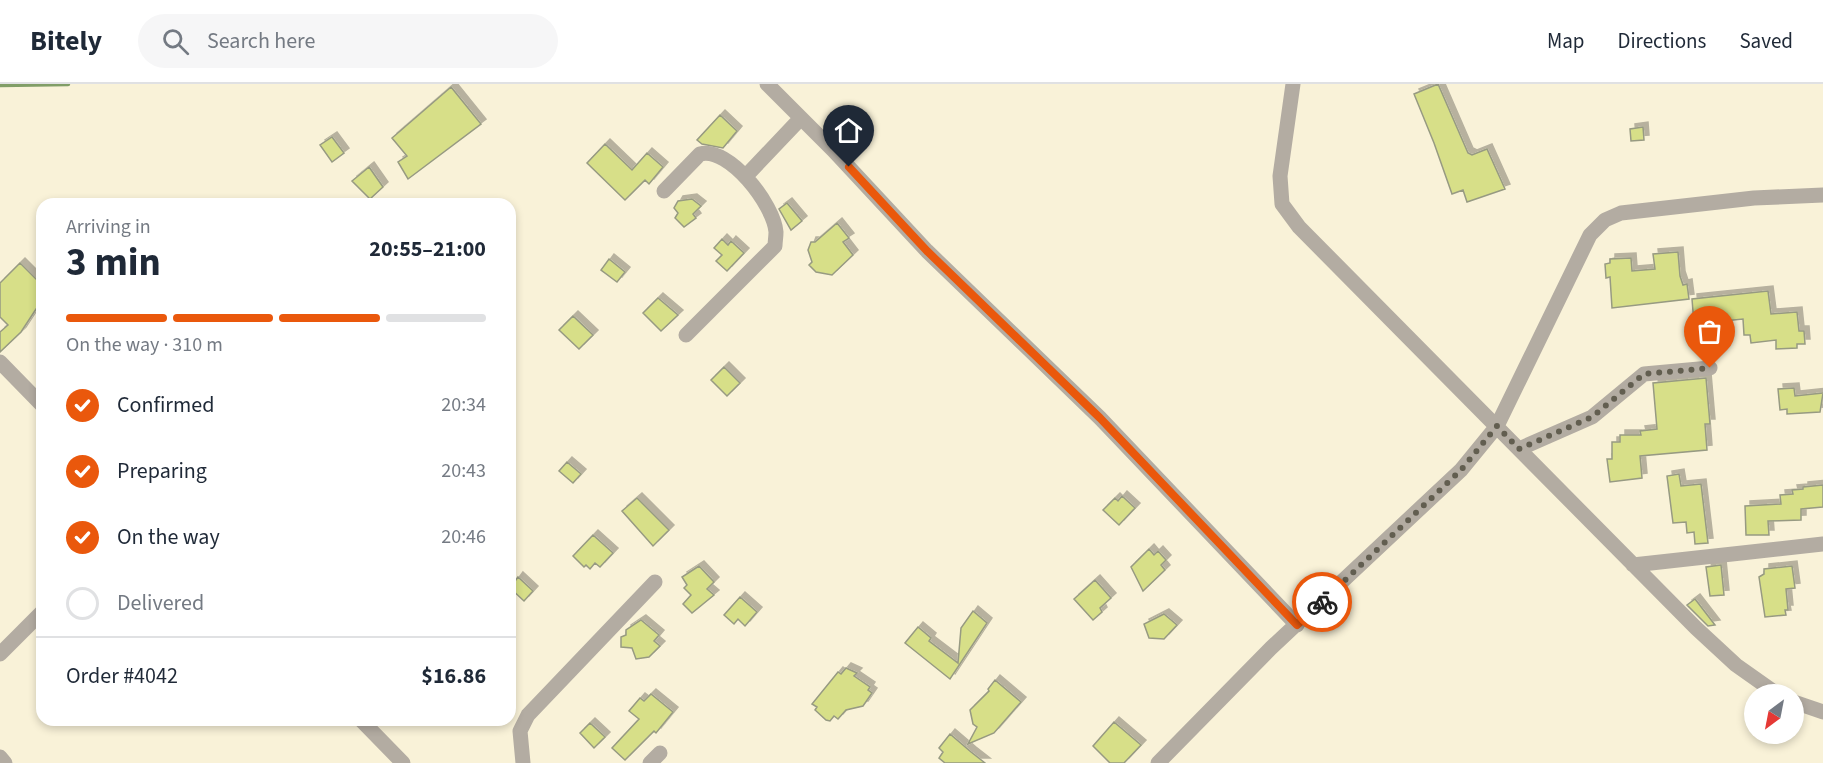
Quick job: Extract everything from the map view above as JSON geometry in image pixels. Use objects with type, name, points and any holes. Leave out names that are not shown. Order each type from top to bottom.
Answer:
[{"type":"street","points":[[767,84],[927,251],[1100,418],[1297,625]]},
{"type":"street","points":[[1293,84],[1280,176],[1282,204],[1299,227],[1633,565],[1736,665],[1760,684]]},
{"type":"street","points":[[746,176],[801,118]]},
{"type":"street","points":[[664,191],[700,154],[706,152],[716,154],[746,176],[766,206],[776,231],[775,246],[686,335]]},
{"type":"street","points":[[1158,763],[1297,625],[1461,470],[1497,426],[1590,235],[1605,220],[1621,213],[1650,209],[1754,198],[1823,195]]},
{"type":"street","points":[[0,362],[36,399]]},
{"type":"street","points":[[1519,449],[1592,417],[1644,374],[1710,368]]},
{"type":"street","points":[[1633,565],[1823,544]]},
{"type":"street","points":[[523,763],[520,731],[528,715],[655,582]]},
{"type":"street","points":[[0,654],[36,618]]},
{"type":"street","points":[[1804,705],[1823,712]]},
{"type":"street","points":[[367,726],[403,763]]},
{"type":"street","points":[[0,757],[6,763]]},
{"type":"building","points":[[1438,84],[1468,153],[1472,155],[1487,149],[1505,189],[1467,202],[1463,190],[1452,194],[1414,94]]},
{"type":"building","points":[[451,87],[481,124],[408,179],[398,162],[407,156],[392,138]]},
{"type":"building","points":[[720,115],[737,131],[723,148],[702,144],[697,140]]},
{"type":"building","points":[[1643,127],[1644,140],[1631,141],[1630,129]]},
{"type":"building","points":[[332,137],[344,153],[332,162],[320,145]]},
{"type":"building","points":[[605,144],[632,170],[647,153],[663,167],[649,184],[645,180],[625,200],[587,163]]},
{"type":"building","points":[[369,167],[383,187],[369,198],[352,181]]},
{"type":"building","points":[[692,199],[701,206],[693,214],[696,218],[684,227],[675,218],[678,213],[674,208],[678,201]]},
{"type":"building","points":[[787,203],[802,221],[791,230],[779,209]]},
{"type":"building","points":[[837,223],[849,238],[843,242],[853,255],[832,275],[816,272],[809,265],[812,262],[808,250],[811,242],[815,242]]},
{"type":"building","points":[[722,239],[728,245],[731,241],[744,253],[727,271],[716,261],[722,255],[714,248]]},
{"type":"building","points":[[1678,252],[1680,276],[1683,285],[1687,284],[1689,299],[1612,308],[1610,277],[1606,278],[1605,264],[1610,263],[1610,259],[1631,258],[1632,271],[1655,269],[1653,254]]},
{"type":"building","points":[[609,259],[625,272],[617,282],[601,270]]},
{"type":"building","points":[[20,263],[36,279],[36,309],[21,332],[0,352],[0,332],[8,325],[0,317],[0,283]]},
{"type":"building","points":[[1768,291],[1771,314],[1797,312],[1799,331],[1804,331],[1805,344],[1797,344],[1797,348],[1776,349],[1776,340],[1751,343],[1750,335],[1744,335],[1743,319],[1694,324],[1692,299]]},
{"type":"building","points":[[658,298],[678,315],[661,331],[643,313]]},
{"type":"building","points":[[573,316],[593,335],[579,349],[559,330]]},
{"type":"building","points":[[724,367],[740,383],[727,396],[711,380]]},
{"type":"building","points":[[1706,378],[1710,424],[1705,424],[1707,450],[1640,456],[1642,478],[1610,482],[1607,459],[1612,459],[1612,442],[1620,442],[1620,435],[1641,435],[1640,431],[1657,429],[1653,383]]},
{"type":"building","points":[[1794,388],[1795,396],[1823,393],[1820,412],[1787,414],[1787,409],[1780,410],[1778,389]]},
{"type":"building","points":[[567,462],[581,474],[573,483],[559,471]]},
{"type":"building","points":[[1679,474],[1681,486],[1701,484],[1708,543],[1695,544],[1694,532],[1687,533],[1686,522],[1673,523],[1667,476]]},
{"type":"building","points":[[1823,485],[1823,507],[1801,509],[1801,520],[1768,521],[1769,535],[1746,535],[1745,506],[1781,504],[1780,495],[1793,494],[1792,490],[1803,489],[1803,487]]},
{"type":"building","points":[[1122,496],[1135,508],[1119,525],[1103,510],[1115,498],[1118,501]]},
{"type":"building","points":[[637,498],[669,530],[653,546],[622,511]]},
{"type":"building","points":[[593,535],[613,553],[600,567],[595,563],[590,569],[586,565],[584,567],[573,556]]},
{"type":"building","points":[[1149,549],[1154,555],[1158,551],[1166,560],[1161,565],[1165,570],[1143,591],[1131,567]]},
{"type":"building","points":[[1721,565],[1724,595],[1710,596],[1706,567]]},
{"type":"building","points":[[699,566],[714,582],[707,589],[714,595],[692,613],[683,604],[691,595],[684,588],[687,585],[682,577]]},
{"type":"building","points":[[1792,566],[1795,588],[1786,589],[1788,610],[1785,610],[1786,615],[1765,617],[1759,577],[1764,574],[1764,569]]},
{"type":"building","points":[[518,577],[533,591],[524,601],[516,594]]},
{"type":"building","points":[[1095,580],[1111,598],[1100,608],[1102,612],[1093,620],[1074,599]]},
{"type":"building","points":[[740,597],[757,612],[745,626],[738,619],[734,624],[724,615]]},
{"type":"building","points":[[1695,599],[1715,625],[1708,626],[1687,605]]},
{"type":"building","points":[[973,611],[987,623],[950,679],[905,643],[918,627],[931,638],[929,641],[958,663],[961,628]]},
{"type":"building","points":[[1164,614],[1177,625],[1164,639],[1149,638],[1144,624]]},
{"type":"building","points":[[641,620],[659,635],[654,641],[660,646],[649,657],[636,659],[632,648],[621,647],[621,637],[626,635],[626,630]]},
{"type":"building","points":[[846,668],[857,673],[854,676],[870,687],[868,690],[872,693],[863,706],[846,710],[838,719],[834,716],[830,721],[826,720],[812,704],[838,672],[841,674]]},
{"type":"building","points":[[995,680],[1021,702],[994,733],[968,744],[977,727],[973,724],[970,710],[989,691],[988,689]]},
{"type":"building","points":[[651,694],[673,712],[656,733],[654,731],[625,760],[612,748],[639,719],[629,711],[640,698],[644,701]]},
{"type":"building","points":[[1114,722],[1141,745],[1124,763],[1110,763],[1093,746]]},
{"type":"building","points":[[590,723],[605,737],[594,748],[580,733]]},
{"type":"building","points":[[950,734],[985,763],[945,763],[939,758],[943,752],[939,748]]},
{"type":"waterway","points":[[0,85],[68,84]]},
{"type":"way so far","points":[[1322,602],[1406,525],[1461,470],[1497,426],[1519,449],[1592,417],[1644,374],[1686,368],[1710,368]]},
{"type":"route","points":[[849,167],[927,251],[1100,418],[1297,625],[1322,602]]}]
